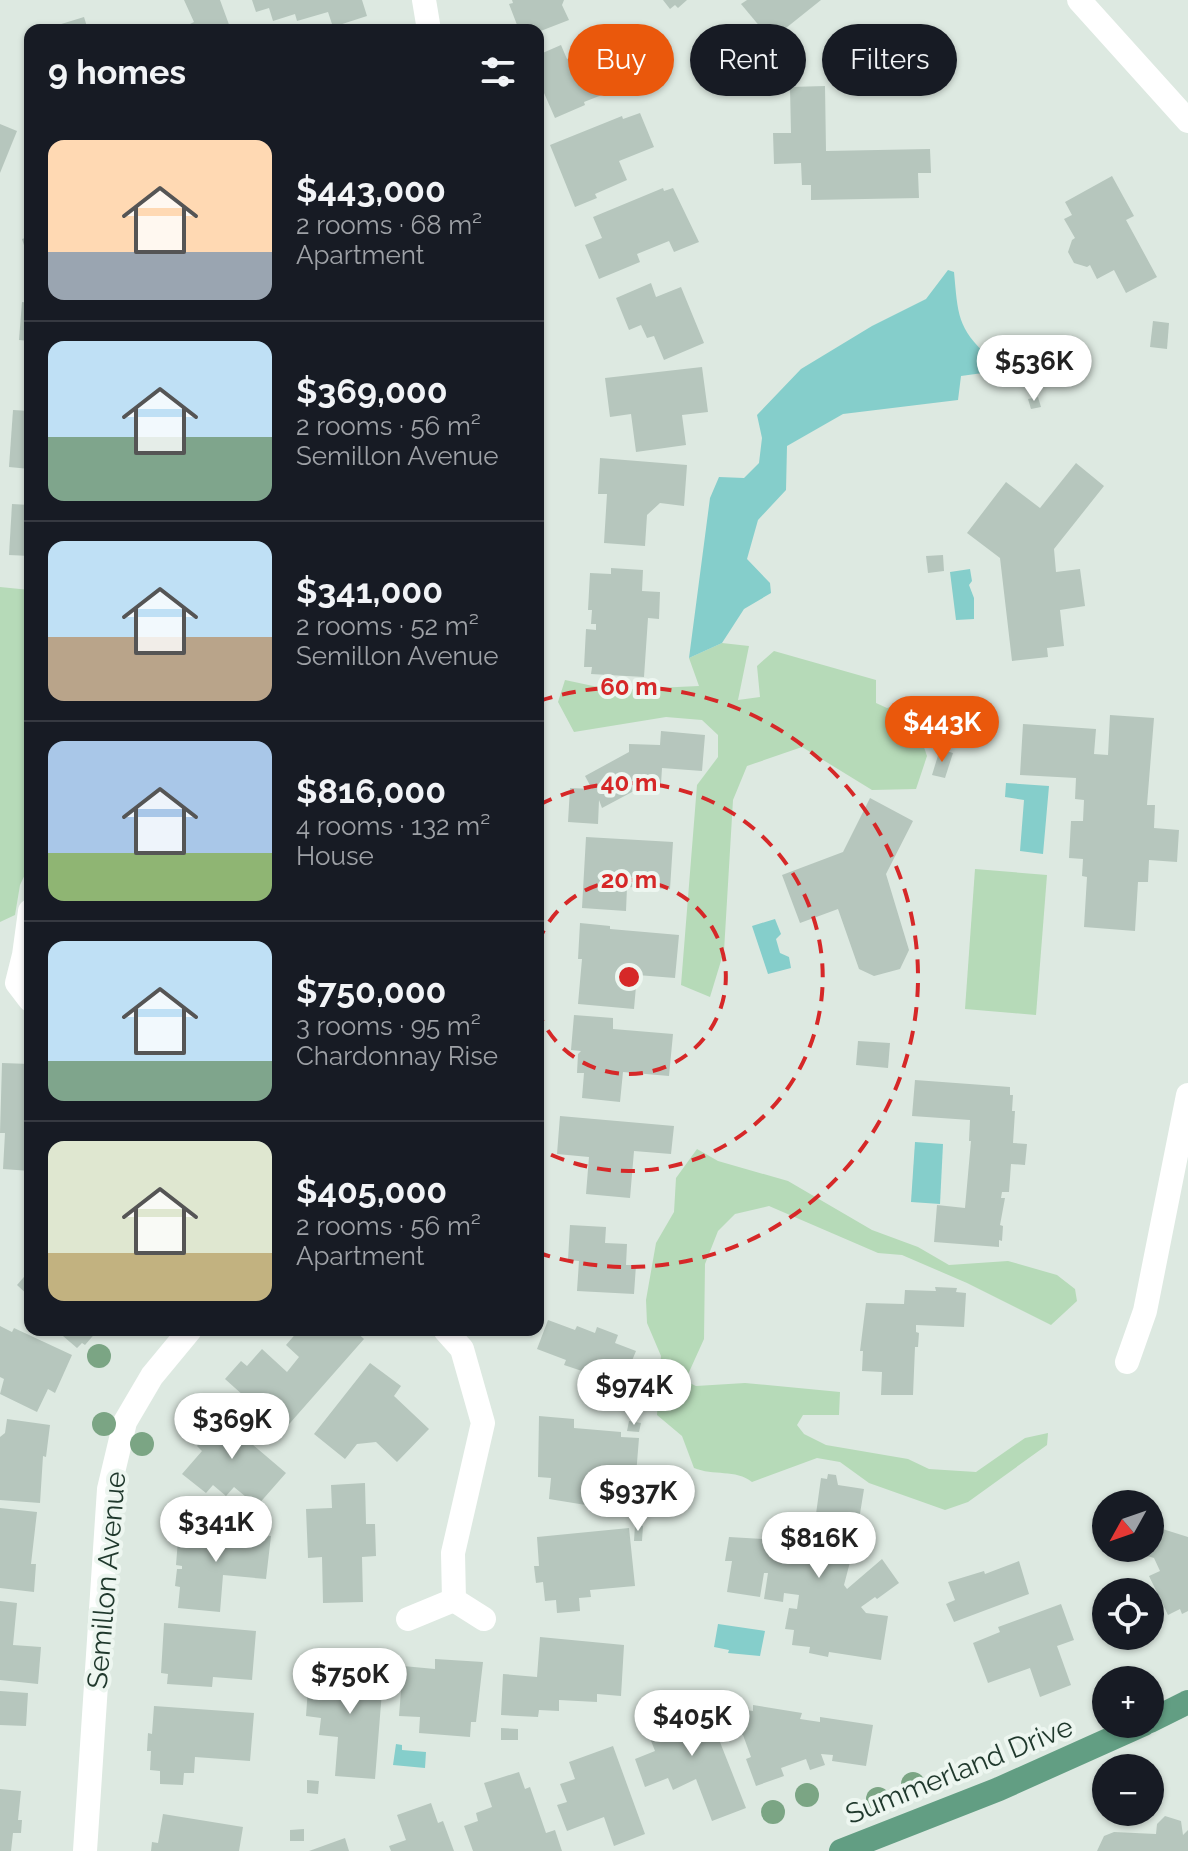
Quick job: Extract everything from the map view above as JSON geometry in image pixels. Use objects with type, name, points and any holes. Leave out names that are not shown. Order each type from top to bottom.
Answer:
[{"type":"main road","points":[[1164,1714],[1188,1702]]},
{"type":"main road","name":"Summerland Drive","points":[[841,1851],[999,1789],[1113,1738]]},
{"type":"street","points":[[424,0],[428,24]]},
{"type":"street","points":[[1079,0],[1188,121]]},
{"type":"street","points":[[16,992],[24,955]]},
{"type":"street","points":[[1127,1362],[1145,1311],[1188,1095]]},
{"type":"street","name":"Semillon Avenue","points":[[85,1851],[109,1489],[125,1422],[152,1376],[185,1336]]},
{"type":"street","points":[[452,1336],[462,1349],[483,1423],[453,1553],[454,1600]]},
{"type":"street","points":[[454,1600],[484,1619]]},
{"type":"street","points":[[408,1619],[454,1600]]},
{"type":"green space","points":[[0,587],[24,589],[24,877],[15,915],[0,922]]},
{"type":"green space","points":[[722,643],[749,646],[738,700],[760,697],[757,666],[774,651],[876,680],[876,703],[887,708],[909,702],[927,756],[916,789],[872,790],[802,747],[747,766],[733,800],[724,951],[710,997],[681,985],[697,785],[718,757],[718,735],[702,720],[666,717],[574,732],[558,702],[565,680],[612,690],[699,686],[689,658]]},
{"type":"green space","points":[[975,869],[1047,875],[1036,1015],[965,1009]]},
{"type":"green space","points":[[697,1149],[718,1161],[788,1181],[872,1230],[918,1247],[949,1265],[1008,1261],[1057,1275],[1075,1289],[1077,1301],[1051,1325],[902,1255],[878,1253],[769,1206],[735,1214],[718,1231],[705,1264],[704,1339],[685,1381],[696,1386],[745,1383],[840,1392],[839,1415],[803,1415],[797,1425],[804,1434],[826,1445],[908,1459],[929,1469],[976,1472],[1025,1438],[1048,1433],[1047,1445],[968,1502],[945,1510],[869,1483],[840,1462],[817,1458],[752,1482],[739,1475],[694,1468],[682,1436],[657,1415],[661,1356],[647,1323],[646,1300],[656,1243],[674,1212],[676,1178]]},
{"type":"water","points":[[948,270],[954,272],[961,319],[978,347],[989,357],[990,372],[961,376],[958,400],[843,414],[787,446],[786,490],[758,520],[747,559],[770,583],[771,593],[744,609],[722,643],[689,658],[710,498],[719,477],[744,478],[759,463],[762,438],[757,415],[801,369],[872,326],[926,299]]},
{"type":"water","points":[[970,569],[974,619],[956,620],[950,572]]},
{"type":"water","points":[[1006,783],[1049,786],[1043,854],[1020,851],[1024,800],[1005,797]]},
{"type":"water","points":[[775,919],[781,934],[776,939],[780,953],[789,957],[791,968],[768,974],[752,926]]},
{"type":"water","points":[[915,1142],[943,1144],[940,1204],[911,1202]]},
{"type":"water","points":[[718,1624],[765,1631],[760,1656],[728,1653],[729,1650],[714,1647]]},
{"type":"water","points":[[396,1744],[402,1745],[402,1750],[426,1752],[425,1768],[393,1765]]},
{"type":"building","points":[[184,0],[220,0],[229,24],[190,24],[194,22]]},
{"type":"building","points":[[252,0],[362,0],[367,16],[332,24],[328,12],[297,21],[295,14],[273,21],[269,8],[256,12]]},
{"type":"building","points":[[512,0],[564,0],[562,5],[569,20],[544,30],[544,24],[517,24],[509,4],[513,3]]},
{"type":"building","points":[[663,0],[687,0],[678,8],[675,5],[670,9]]},
{"type":"building","points":[[747,0],[821,0],[791,24],[758,24],[741,4]]},
{"type":"building","points":[[84,17],[86,24],[61,24]]},
{"type":"building","points":[[561,45],[568,59],[568,96],[599,96],[555,118],[544,93],[544,52]]},
{"type":"building","points":[[822,86],[822,96],[825,96],[826,151],[930,149],[931,173],[918,173],[919,198],[811,200],[811,185],[802,185],[801,163],[774,164],[773,133],[791,133],[790,96],[806,96],[806,87]]},
{"type":"building","points":[[640,113],[654,147],[619,161],[627,180],[575,207],[550,145],[622,116],[623,119]]},
{"type":"building","points":[[0,124],[17,131],[0,173]]},
{"type":"building","points":[[1112,176],[1134,216],[1126,220],[1157,277],[1126,293],[1114,270],[1097,279],[1090,265],[1074,263],[1068,252],[1075,238],[1064,219],[1072,215],[1065,202]]},
{"type":"building","points":[[663,188],[664,191],[673,188],[699,242],[674,252],[669,241],[637,254],[640,262],[599,279],[585,245],[602,238],[593,217]]},
{"type":"building","points":[[651,283],[656,297],[681,287],[704,343],[664,360],[654,336],[647,338],[641,325],[629,330],[616,298]]},
{"type":"building","points":[[22,302],[24,340],[19,340]]},
{"type":"building","points":[[1153,321],[1169,323],[1167,349],[1150,347]]},
{"type":"building","points":[[702,367],[708,412],[682,415],[686,445],[636,452],[631,414],[610,417],[605,378]]},
{"type":"building","points":[[1038,397],[1041,407],[1031,409],[1028,399]]},
{"type":"building","points":[[13,410],[24,411],[24,468],[9,467]]},
{"type":"building","points":[[600,458],[687,465],[684,506],[660,503],[647,515],[645,546],[604,543],[607,494],[598,494]]},
{"type":"building","points":[[1076,463],[1104,486],[1054,549],[1056,572],[1080,569],[1085,606],[1060,610],[1064,646],[1047,648],[1048,657],[1012,661],[1000,558],[967,533],[1006,482],[1040,508]]},
{"type":"building","points":[[12,504],[24,505],[24,556],[9,555]]},
{"type":"building","points":[[943,555],[944,571],[928,573],[926,556]]},
{"type":"building","points":[[611,568],[643,570],[642,591],[660,592],[659,619],[648,618],[644,677],[591,674],[592,667],[584,667],[586,629],[596,630],[596,624],[591,624],[592,610],[588,610],[590,573],[611,574]]},
{"type":"building","points":[[1110,715],[1154,718],[1147,805],[1155,805],[1154,828],[1179,830],[1177,862],[1149,860],[1148,882],[1138,882],[1135,931],[1084,927],[1087,877],[1082,876],[1083,859],[1069,858],[1071,821],[1083,821],[1084,800],[1075,799],[1076,778],[1020,775],[1023,724],[1096,729],[1094,754],[1108,755]]},
{"type":"building","points":[[661,731],[705,735],[702,771],[662,768],[661,784],[647,784],[602,808],[599,800],[598,824],[568,822],[570,788],[592,789],[585,776],[629,752],[629,744],[660,745]]},
{"type":"building","points":[[940,749],[953,753],[945,778],[932,775]]},
{"type":"building","points":[[870,798],[913,821],[886,874],[909,950],[900,969],[874,976],[859,969],[838,909],[800,923],[782,875],[843,852]]},
{"type":"building","points":[[586,837],[673,842],[670,889],[627,887],[626,911],[582,908]]},
{"type":"building","points":[[580,923],[679,935],[675,978],[637,975],[634,1009],[578,1004],[582,959],[578,959]]},
{"type":"building","points":[[574,1015],[613,1018],[613,1029],[673,1034],[669,1076],[623,1072],[620,1102],[582,1098],[584,1073],[577,1073],[578,1054],[581,1051],[571,1050]]},
{"type":"building","points":[[858,1041],[890,1043],[888,1068],[856,1065]]},
{"type":"building","points":[[2,1063],[24,1064],[24,1171],[3,1169],[5,1133],[0,1133]]},
{"type":"building","points":[[915,1080],[1010,1087],[1012,1111],[1015,1111],[1013,1143],[1027,1144],[1025,1165],[1011,1164],[1009,1192],[1002,1192],[1001,1198],[1005,1198],[999,1247],[934,1242],[937,1205],[965,1208],[970,1120],[912,1116]]},
{"type":"building","points":[[560,1116],[674,1126],[671,1154],[634,1151],[630,1198],[586,1194],[589,1157],[557,1154]]},
{"type":"building","points":[[570,1225],[606,1227],[605,1243],[627,1244],[626,1265],[636,1265],[634,1294],[577,1291],[579,1261],[568,1260]]},
{"type":"building","points":[[24,1277],[24,1291],[17,1285]]},
{"type":"building","points":[[935,1287],[957,1288],[956,1292],[966,1293],[964,1327],[916,1325],[916,1332],[919,1333],[918,1347],[915,1347],[913,1395],[881,1395],[882,1372],[862,1371],[863,1351],[860,1351],[866,1303],[904,1304],[905,1290],[936,1291]]},
{"type":"building","points":[[548,1320],[575,1330],[577,1326],[595,1333],[597,1327],[618,1335],[615,1343],[636,1351],[619,1388],[581,1374],[582,1371],[564,1365],[566,1360],[537,1349]]},
{"type":"building","points":[[0,1326],[12,1332],[14,1328],[24,1333],[24,1336],[31,1336],[72,1355],[55,1393],[48,1389],[37,1412],[0,1394],[4,1379],[0,1377]]},
{"type":"building","points":[[63,1336],[93,1336],[85,1345],[82,1343],[77,1348]]},
{"type":"building","points":[[294,1336],[361,1336],[364,1339],[283,1431],[225,1379],[241,1361],[247,1366],[262,1349],[287,1372],[299,1357],[286,1345]]},
{"type":"building","points":[[370,1363],[401,1386],[394,1396],[429,1429],[397,1462],[376,1442],[357,1444],[345,1459],[314,1434]]},
{"type":"building","points":[[218,1406],[250,1433],[245,1438],[286,1473],[257,1506],[234,1487],[226,1496],[213,1485],[206,1493],[182,1474],[202,1451],[197,1446],[203,1439],[195,1433]]},
{"type":"building","points":[[539,1416],[574,1419],[574,1428],[621,1432],[621,1437],[639,1438],[636,1475],[611,1473],[609,1489],[600,1489],[598,1507],[549,1499],[551,1478],[538,1477]]},
{"type":"building","points":[[7,1419],[50,1425],[46,1457],[43,1456],[40,1503],[0,1500],[0,1437],[5,1433]]},
{"type":"building","points":[[629,1421],[641,1423],[639,1432],[627,1431]]},
{"type":"building","points":[[828,1474],[836,1475],[838,1485],[864,1489],[858,1526],[851,1526],[846,1558],[850,1562],[844,1585],[847,1589],[882,1559],[899,1583],[861,1607],[866,1613],[888,1616],[881,1660],[829,1652],[828,1657],[809,1653],[810,1647],[792,1645],[794,1630],[785,1629],[789,1608],[797,1609],[799,1595],[784,1593],[783,1602],[764,1599],[768,1573],[764,1573],[760,1597],[727,1592],[732,1561],[725,1561],[729,1537],[763,1539],[762,1543],[780,1546],[781,1541],[795,1543],[795,1548],[811,1550],[821,1478],[827,1479]]},
{"type":"building","points":[[365,1483],[366,1524],[375,1524],[376,1556],[362,1557],[363,1602],[323,1603],[322,1557],[308,1558],[306,1509],[332,1508],[331,1485]]},
{"type":"building","points":[[0,1508],[37,1512],[31,1564],[36,1564],[34,1592],[0,1588]]},
{"type":"building","points":[[635,1525],[643,1526],[642,1541],[634,1541]]},
{"type":"building","points":[[179,1527],[271,1536],[266,1579],[223,1575],[220,1612],[178,1608],[180,1587],[175,1586],[177,1569],[182,1569],[182,1566],[176,1565]]},
{"type":"building","points":[[629,1528],[635,1586],[590,1590],[591,1597],[579,1598],[580,1611],[557,1613],[556,1600],[545,1601],[543,1582],[536,1583],[534,1566],[539,1566],[537,1537]]},
{"type":"building","points":[[1164,1529],[1188,1537],[1188,1611],[1182,1614],[1180,1609],[1168,1615],[1164,1607],[1164,1578],[1149,1576],[1160,1571],[1156,1562],[1164,1562]]},
{"type":"building","points":[[1019,1561],[1029,1594],[954,1622],[946,1604],[955,1600],[948,1582],[984,1571],[985,1574]]},
{"type":"building","points":[[0,1601],[17,1603],[13,1645],[41,1647],[38,1684],[0,1680]]},
{"type":"building","points":[[1061,1604],[1074,1640],[1057,1646],[1071,1685],[1040,1697],[1030,1668],[988,1683],[973,1643],[1000,1632],[998,1627]]},
{"type":"building","points":[[164,1623],[256,1631],[252,1680],[213,1677],[212,1687],[167,1684],[168,1674],[161,1673]]},
{"type":"building","points":[[540,1637],[624,1645],[621,1696],[597,1694],[597,1702],[559,1700],[559,1711],[539,1710],[538,1717],[501,1715],[503,1674],[537,1677]]},
{"type":"building","points":[[435,1659],[483,1662],[476,1722],[471,1722],[470,1737],[419,1733],[420,1717],[399,1716],[403,1666],[435,1669]]},
{"type":"building","points":[[349,1663],[384,1666],[375,1779],[335,1776],[338,1737],[319,1735],[321,1718],[306,1716],[309,1674],[328,1676],[328,1671],[343,1672],[347,1676]]},
{"type":"building","points":[[0,1691],[28,1693],[26,1726],[0,1725]]},
{"type":"building","points":[[693,1697],[695,1703],[703,1699],[746,1808],[712,1821],[696,1779],[673,1790],[668,1778],[645,1787],[635,1759],[655,1751],[646,1728],[670,1719],[665,1708]]},
{"type":"building","points":[[753,1705],[802,1713],[800,1719],[820,1722],[820,1717],[873,1725],[866,1766],[832,1761],[833,1755],[821,1754],[825,1765],[810,1770],[806,1759],[781,1768],[784,1776],[756,1786],[746,1759],[751,1757],[743,1735],[729,1733],[733,1708],[753,1711]]},
{"type":"building","points":[[154,1706],[254,1713],[250,1761],[195,1757],[194,1773],[184,1773],[183,1785],[160,1784],[160,1771],[150,1770],[151,1751],[147,1751]]},
{"type":"building","points":[[501,1728],[518,1729],[518,1740],[501,1740]]},
{"type":"building","points":[[613,1746],[645,1834],[614,1846],[604,1817],[567,1831],[557,1805],[567,1802],[560,1784],[575,1779],[569,1762]]},
{"type":"building","points":[[519,1772],[525,1789],[530,1787],[546,1833],[555,1830],[562,1851],[473,1851],[464,1826],[478,1821],[476,1813],[492,1807],[484,1783]]},
{"type":"building","points":[[307,1780],[319,1781],[318,1794],[307,1793]]},
{"type":"building","points":[[0,1789],[21,1791],[18,1820],[22,1820],[21,1833],[13,1833],[11,1851],[0,1851]]},
{"type":"building","points":[[431,1803],[438,1823],[443,1821],[454,1851],[391,1851],[389,1846],[406,1840],[397,1815]]},
{"type":"building","points":[[163,1814],[243,1827],[239,1851],[151,1851],[152,1842],[158,1843]]},
{"type":"building","points":[[1164,1817],[1181,1821],[1183,1835],[1188,1830],[1188,1851],[1097,1851],[1104,1836],[1114,1832],[1156,1834],[1157,1826],[1164,1826]]},
{"type":"building","points":[[304,1829],[304,1841],[290,1841],[290,1830]]},
{"type":"building","points":[[345,1838],[349,1851],[309,1851]]}]
